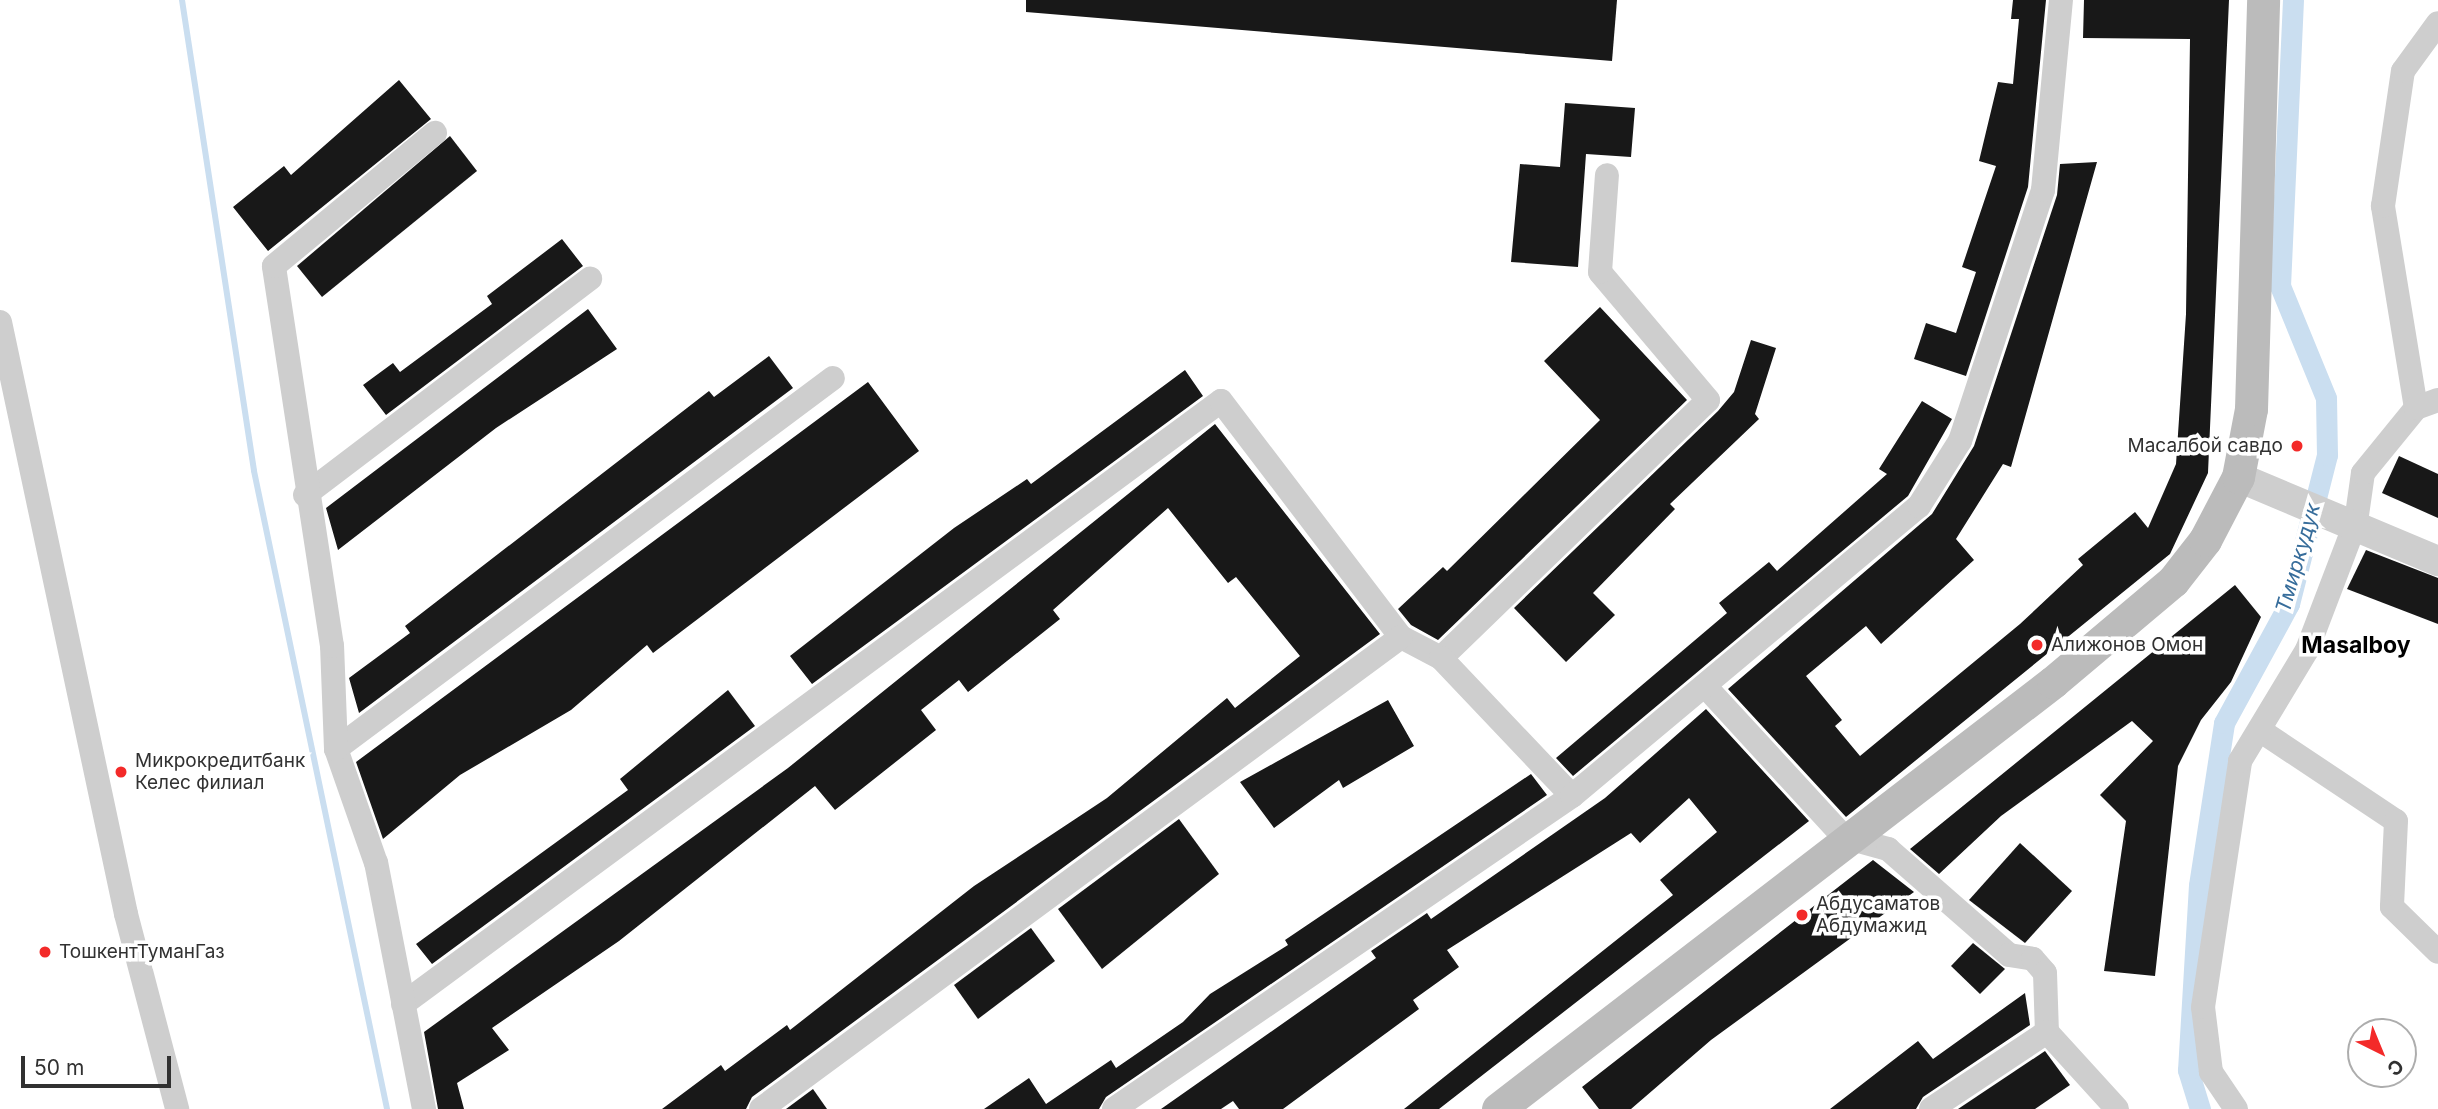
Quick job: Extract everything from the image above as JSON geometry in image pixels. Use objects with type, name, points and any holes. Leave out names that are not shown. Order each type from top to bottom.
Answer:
[{"type":"main road","points":[[1498,1109],[1844,837],[2053,682],[2173,581],[2206,540],[2238,477],[2254,373],[2263,0]]},
{"type":"street","points":[[1114,1109],[1572,796],[1920,506],[1960,441],[2043,190],[2061,0]]},
{"type":"street","points":[[2236,1109],[2211,1072],[2203,1007],[2240,761],[2261,731],[2306,650],[2356,522],[2364,473],[2427,404],[2383,206],[2403,71],[2438,23]]},
{"type":"street","points":[[424,1109],[376,863],[337,750],[332,646],[305,495],[274,265],[435,133]]},
{"type":"street","points":[[1441,658],[1708,400],[1600,272],[1607,175]]},
{"type":"street","points":[[305,495],[590,279]]},
{"type":"street","points":[[0,322],[126,914],[177,1109]]},
{"type":"street","points":[[337,750],[833,378]]},
{"type":"street","points":[[403,1004],[1221,401],[1401,637],[1441,658],[1572,796]]},
{"type":"street","points":[[2238,477],[2356,522],[2438,561]]},
{"type":"street","points":[[761,1109],[1401,637]]},
{"type":"street","points":[[1704,685],[1844,837],[1888,849],[2009,955],[2033,959],[2045,973],[2047,1031],[2117,1109]]},
{"type":"street","points":[[2261,731],[2396,821],[2392,907],[2438,952]]},
{"type":"street","points":[[1931,1109],[2047,1031]]},
{"type":"building","points":[[1026,0],[1617,0],[1612,61],[1026,12]]},
{"type":"building","points":[[2013,0],[2046,0],[2028,187],[1966,376],[1914,359],[1926,323],[1956,333],[1976,272],[1962,267],[1996,166],[1979,161],[1998,82],[2013,84],[2019,19],[2011,19]]},
{"type":"building","points":[[2084,0],[2229,0],[2208,473],[2170,554],[1846,817],[1728,689],[1932,514],[1974,446],[2057,195],[2060,164],[2097,162],[2011,467],[2003,464],[1956,539],[1974,560],[1881,644],[1866,626],[1806,676],[1842,720],[1835,726],[1860,756],[2020,624],[2083,565],[2078,559],[2135,512],[2148,528],[2176,464],[2186,314],[2190,39],[2083,38]]},
{"type":"building","points":[[399,80],[431,119],[268,251],[233,207],[284,166],[291,175]]},
{"type":"building","points":[[1565,103],[1635,108],[1631,157],[1586,154],[1578,267],[1511,262],[1520,164],[1560,167]]},
{"type":"building","points":[[450,136],[477,171],[322,297],[297,266]]},
{"type":"building","points":[[562,239],[583,266],[386,415],[363,385],[393,363],[400,372],[492,304],[487,296]]},
{"type":"building","points":[[1600,307],[1687,400],[1438,640],[1411,625],[1398,609],[1443,567],[1447,571],[1600,420],[1544,361]]},
{"type":"building","points":[[588,309],[617,349],[496,428],[338,550],[326,508]]},
{"type":"building","points":[[1751,340],[1776,348],[1755,414],[1759,419],[1670,504],[1675,509],[1593,593],[1615,615],[1566,662],[1514,608],[1718,411],[1734,392]]},
{"type":"building","points":[[769,356],[793,388],[359,713],[349,678],[410,633],[405,626],[709,391],[714,397]]},
{"type":"building","points":[[1185,370],[1203,396],[812,684],[790,656],[954,528],[1027,479],[1031,484]]},
{"type":"building","points":[[868,382],[919,451],[653,653],[647,645],[571,710],[460,775],[383,839],[356,762]]},
{"type":"building","points":[[1922,401],[1952,419],[1908,496],[1573,776],[1556,758],[1727,613],[1719,603],[1769,562],[1777,571],[1887,474],[1879,469]]},
{"type":"building","points":[[1215,424],[1380,634],[752,1097],[746,1109],[662,1109],[721,1065],[725,1071],[787,1025],[790,1030],[974,886],[1107,798],[1227,698],[1235,708],[1300,656],[1236,577],[1228,583],[1168,508],[1053,610],[1060,619],[968,692],[959,680],[921,710],[936,730],[835,810],[815,786],[619,941],[492,1028],[509,1050],[457,1083],[464,1109],[438,1109],[424,1032],[788,768]]},
{"type":"building","points":[[2399,456],[2438,474],[2438,518],[2382,493]]},
{"type":"building","points":[[2366,550],[2438,578],[2438,624],[2347,589]]},
{"type":"building","points":[[2235,585],[2261,617],[2231,682],[2201,720],[2178,766],[2155,976],[2104,971],[2126,821],[2100,795],[2153,741],[2132,721],[2001,816],[1939,874],[1910,849]]},
{"type":"building","points":[[728,690],[755,726],[432,964],[416,944],[628,790],[620,779]]},
{"type":"building","points":[[1388,700],[1414,746],[1343,788],[1339,780],[1274,828],[1240,782]]},
{"type":"building","points":[[1706,709],[1809,821],[1439,1109],[1404,1109],[1673,895],[1660,880],[1717,832],[1689,798],[1640,843],[1631,833],[1447,950],[1459,967],[1413,1000],[1419,1009],[1283,1109],[1239,1109],[1233,1101],[1221,1109],[1161,1109],[1376,958],[1371,951],[1427,913],[1431,919],[1605,798]]},
{"type":"building","points":[[1531,774],[1547,795],[1106,1097],[1099,1109],[984,1109],[1029,1078],[1046,1104],[1111,1060],[1116,1068],[1183,1022],[1210,994],[1288,945],[1285,940]]},
{"type":"building","points":[[1179,819],[1219,874],[1102,969],[1058,909]]},
{"type":"building","points":[[2020,843],[2072,891],[2025,943],[1969,900]]},
{"type":"building","points":[[1873,860],[1914,892],[1711,1040],[1631,1109],[1599,1109],[1582,1087]]},
{"type":"building","points":[[1031,928],[1055,961],[978,1019],[954,985]]},
{"type":"building","points":[[1973,943],[2005,969],[1980,994],[1951,966]]},
{"type":"building","points":[[2025,993],[2030,1025],[1923,1097],[1916,1109],[1830,1109],[1918,1041],[1933,1059]]},
{"type":"building","points":[[2045,1051],[2070,1085],[2035,1109],[1958,1109]]},
{"type":"building","points":[[813,1089],[827,1109],[786,1109]]},
{"type":"waterway","points":[[182,0],[254,471],[387,1109]]},
{"type":"waterway","name":"Тмиркудук","points":[[2200,1109],[2188,1070],[2199,885],[2224,723],[2289,604],[2327,455],[2326,398],[2280,286],[2293,0]]},
{"type":"place","name":"Масалбой савдо","points":[[2297,446]]},
{"type":"place","name":"Алижонов Омон","points":[[2037,645]]},
{"type":"place","name":"Микрокредитбанк Келес филиал","points":[[121,772]]},
{"type":"place","name":"Абдусаматов Абдумажид","points":[[1802,915]]},
{"type":"place","name":"ТошкентТуманГаз","points":[[45,952]]},
{"type":"district","name":"Masalboy","points":[[2356,645]]}]
